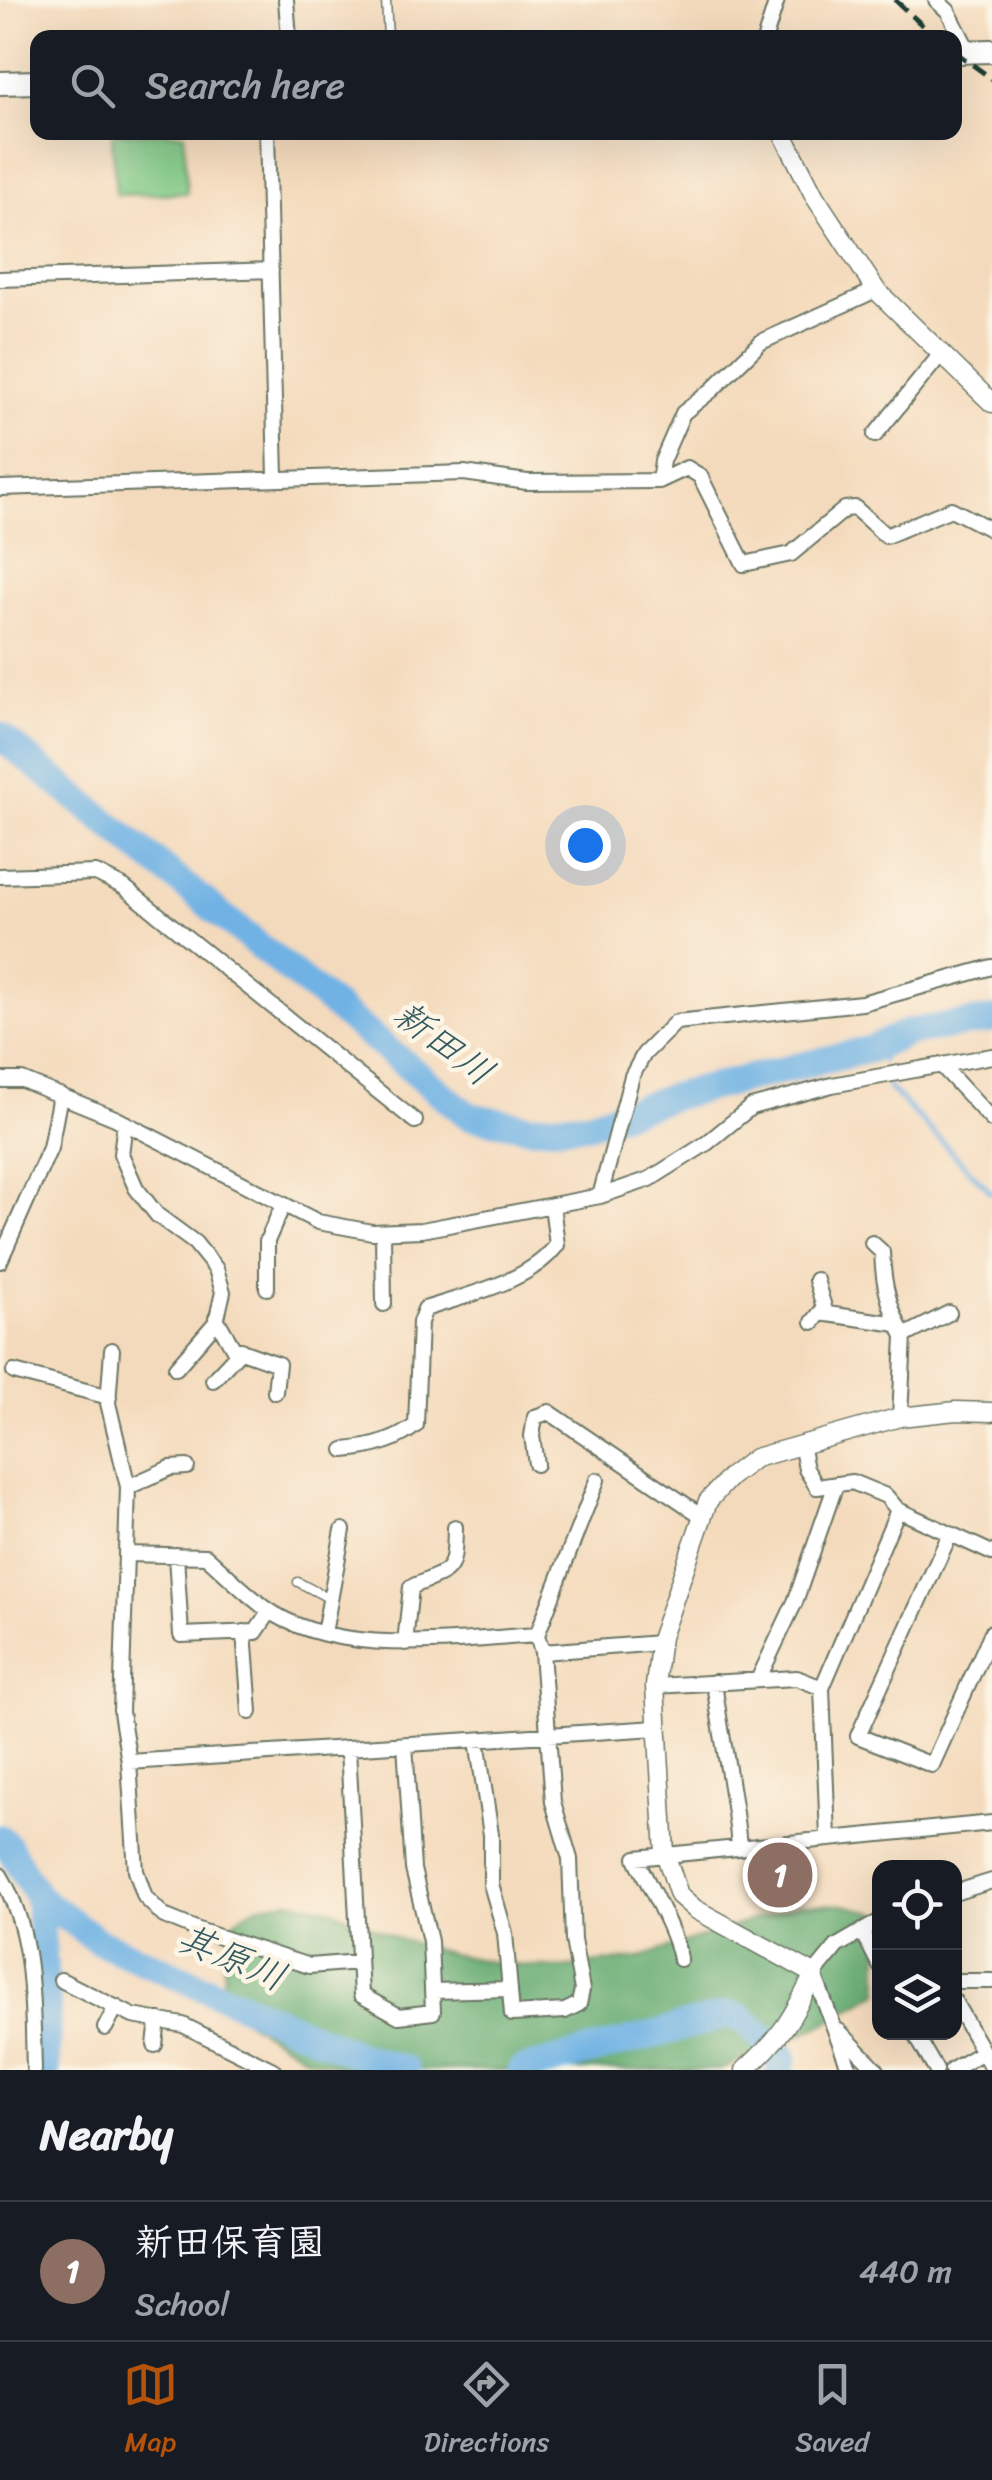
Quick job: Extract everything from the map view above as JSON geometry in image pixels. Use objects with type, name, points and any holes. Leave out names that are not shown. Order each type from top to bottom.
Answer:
[{"type":"main road","points":[[0,83],[30,82]]},
{"type":"street","points":[[286,0],[288,30]]},
{"type":"street","points":[[767,30],[777,0]]},
{"type":"street","points":[[936,0],[959,30]]},
{"type":"street","points":[[268,140],[276,477]]},
{"type":"street","points":[[786,140],[815,197],[876,290],[992,403]]},
{"type":"street","points":[[0,278],[270,270]]},
{"type":"street","points":[[659,481],[662,461],[683,412],[762,342],[876,290]]},
{"type":"street","points":[[875,435],[941,354]]},
{"type":"street","points":[[0,488],[464,473],[527,482],[659,481],[687,468],[700,476],[744,564],[791,554],[845,509],[855,508],[886,536],[951,508],[992,530]]},
{"type":"street","points":[[0,876],[96,873],[124,887],[414,1120]]},
{"type":"street","points":[[600,1196],[632,1076],[644,1054],[676,1022],[862,1003],[992,967]]},
{"type":"street","points":[[0,1080],[22,1080],[125,1123],[318,1222],[383,1232],[422,1230],[600,1196],[650,1180],[707,1143],[751,1107],[832,1085],[992,1056]]},
{"type":"street","points":[[941,1064],[992,1120]]},
{"type":"street","points":[[0,1262],[16,1242],[50,1148],[60,1095]]},
{"type":"street","points":[[125,1123],[120,1154],[136,1188],[157,1215],[196,1242],[216,1270],[223,1292],[216,1318],[176,1368]]},
{"type":"street","points":[[268,1288],[267,1240],[283,1204]]},
{"type":"street","points":[[344,1450],[368,1448],[404,1435],[416,1426],[420,1322],[425,1309],[514,1277],[545,1260],[557,1244],[552,1205]]},
{"type":"street","points":[[383,1232],[384,1304]]},
{"type":"street","points":[[879,1243],[891,1312],[901,1330],[900,1417]]},
{"type":"street","points":[[816,1280],[820,1318],[901,1330],[949,1313]]},
{"type":"street","points":[[216,1318],[234,1348],[278,1364],[274,1392]]},
{"type":"street","points":[[112,1350],[109,1397],[128,1487],[120,1712],[129,1762],[136,1871],[145,1896],[164,1916],[201,1932],[309,1966],[359,1962]]},
{"type":"street","points":[[213,1380],[241,1350]]},
{"type":"street","points":[[14,1372],[109,1397]]},
{"type":"street","points":[[536,1464],[532,1436],[535,1417],[549,1412],[702,1516]]},
{"type":"street","points":[[850,2070],[814,1974],[694,1908],[678,1894],[664,1854],[655,1686],[660,1644],[708,1501],[754,1458],[900,1417],[992,1412]]},
{"type":"street","points":[[801,1444],[806,1469],[817,1486],[852,1482],[886,1496],[898,1510],[992,1553]]},
{"type":"street","points":[[128,1487],[170,1468],[187,1467]]},
{"type":"street","points":[[477,1740],[490,1835],[491,1884],[505,1933],[512,2014],[565,2010],[579,2004],[582,1990],[573,1940],[570,1859],[553,1802],[550,1735],[537,1635],[597,1480]]},
{"type":"street","points":[[758,1680],[795,1602],[836,1484]]},
{"type":"street","points":[[828,1838],[822,1688],[898,1510]]},
{"type":"street","points":[[405,1643],[411,1587],[448,1572],[454,1562],[456,1527]]},
{"type":"street","points":[[324,1633],[343,1530]]},
{"type":"street","points":[[950,1534],[858,1736],[932,1764],[992,1632]]},
{"type":"street","points":[[126,1554],[206,1556],[270,1611],[296,1625],[324,1633],[405,1643],[537,1635]]},
{"type":"street","points":[[176,1555],[180,1635],[256,1632],[270,1611]]},
{"type":"street","points":[[244,1632],[250,1712]]},
{"type":"street","points":[[542,1652],[660,1644]]},
{"type":"street","points":[[655,1686],[797,1678],[822,1688]]},
{"type":"street","points":[[714,1682],[733,1784],[739,1846]]},
{"type":"street","points":[[129,1762],[657,1728]]},
{"type":"street","points":[[348,1748],[361,1995],[399,2016],[432,2012],[430,1941],[413,1869],[405,1744]]},
{"type":"street","points":[[680,1959],[676,1939],[663,1920],[636,1858],[992,1823]]},
{"type":"street","points":[[0,1875],[22,1930],[30,1970],[34,2070]]},
{"type":"street","points":[[962,1890],[992,1881]]},
{"type":"street","points":[[744,2070],[776,2042],[814,1974],[837,1946],[872,1925]]},
{"type":"street","points":[[862,1931],[872,1950]]},
{"type":"street","points":[[61,1980],[132,2016],[183,2025],[273,2070]]},
{"type":"street","points":[[962,1981],[992,1982]]},
{"type":"street","points":[[432,1991],[510,1989]]},
{"type":"street","points":[[105,2028],[116,2008]]},
{"type":"street","points":[[962,2016],[992,2068]]},
{"type":"street","points":[[155,2044],[158,2020]]},
{"type":"street","points":[[836,2028],[878,2070]]},
{"type":"street","points":[[919,2040],[936,2070]]},
{"type":"street","points":[[952,2070],[983,2052]]},
{"type":"lane","points":[[386,0],[388,30]]},
{"type":"lane","points":[[298,1582],[330,1599]]},
{"type":"green space","points":[[112,140],[184,140],[187,193],[116,195]]},
{"type":"green space","points":[[289,1901],[326,1907],[402,1940],[451,1954],[501,1964],[561,1968],[639,1958],[800,1904],[844,1905],[872,1911],[872,1996],[822,2025],[720,2070],[351,2070],[306,2057],[246,2021],[223,1989],[224,1952],[236,1919],[260,1905]]},
{"type":"waterway","name":"新田川","points":[[0,736],[469,1116],[531,1127],[587,1124],[675,1096],[871,1049],[909,1032],[992,1020]]},
{"type":"waterway","points":[[878,1046],[882,1061]]},
{"type":"waterway","points":[[888,1087],[992,1193]]},
{"type":"waterway","points":[[0,1838],[38,1897],[47,2004],[46,2070]]},
{"type":"waterway","name":"其原川","points":[[38,1897],[98,1941],[362,2057],[405,2070]]},
{"type":"waterway","name":"其原川","points":[[522,2070],[727,2015],[742,2018],[784,2058],[779,2070]]},
{"type":"railway","points":[[895,0],[927,30]]},
{"type":"railway","points":[[962,57],[992,79]]},
{"type":"place","name":"新田保育園","points":[[780,1875]]}]
